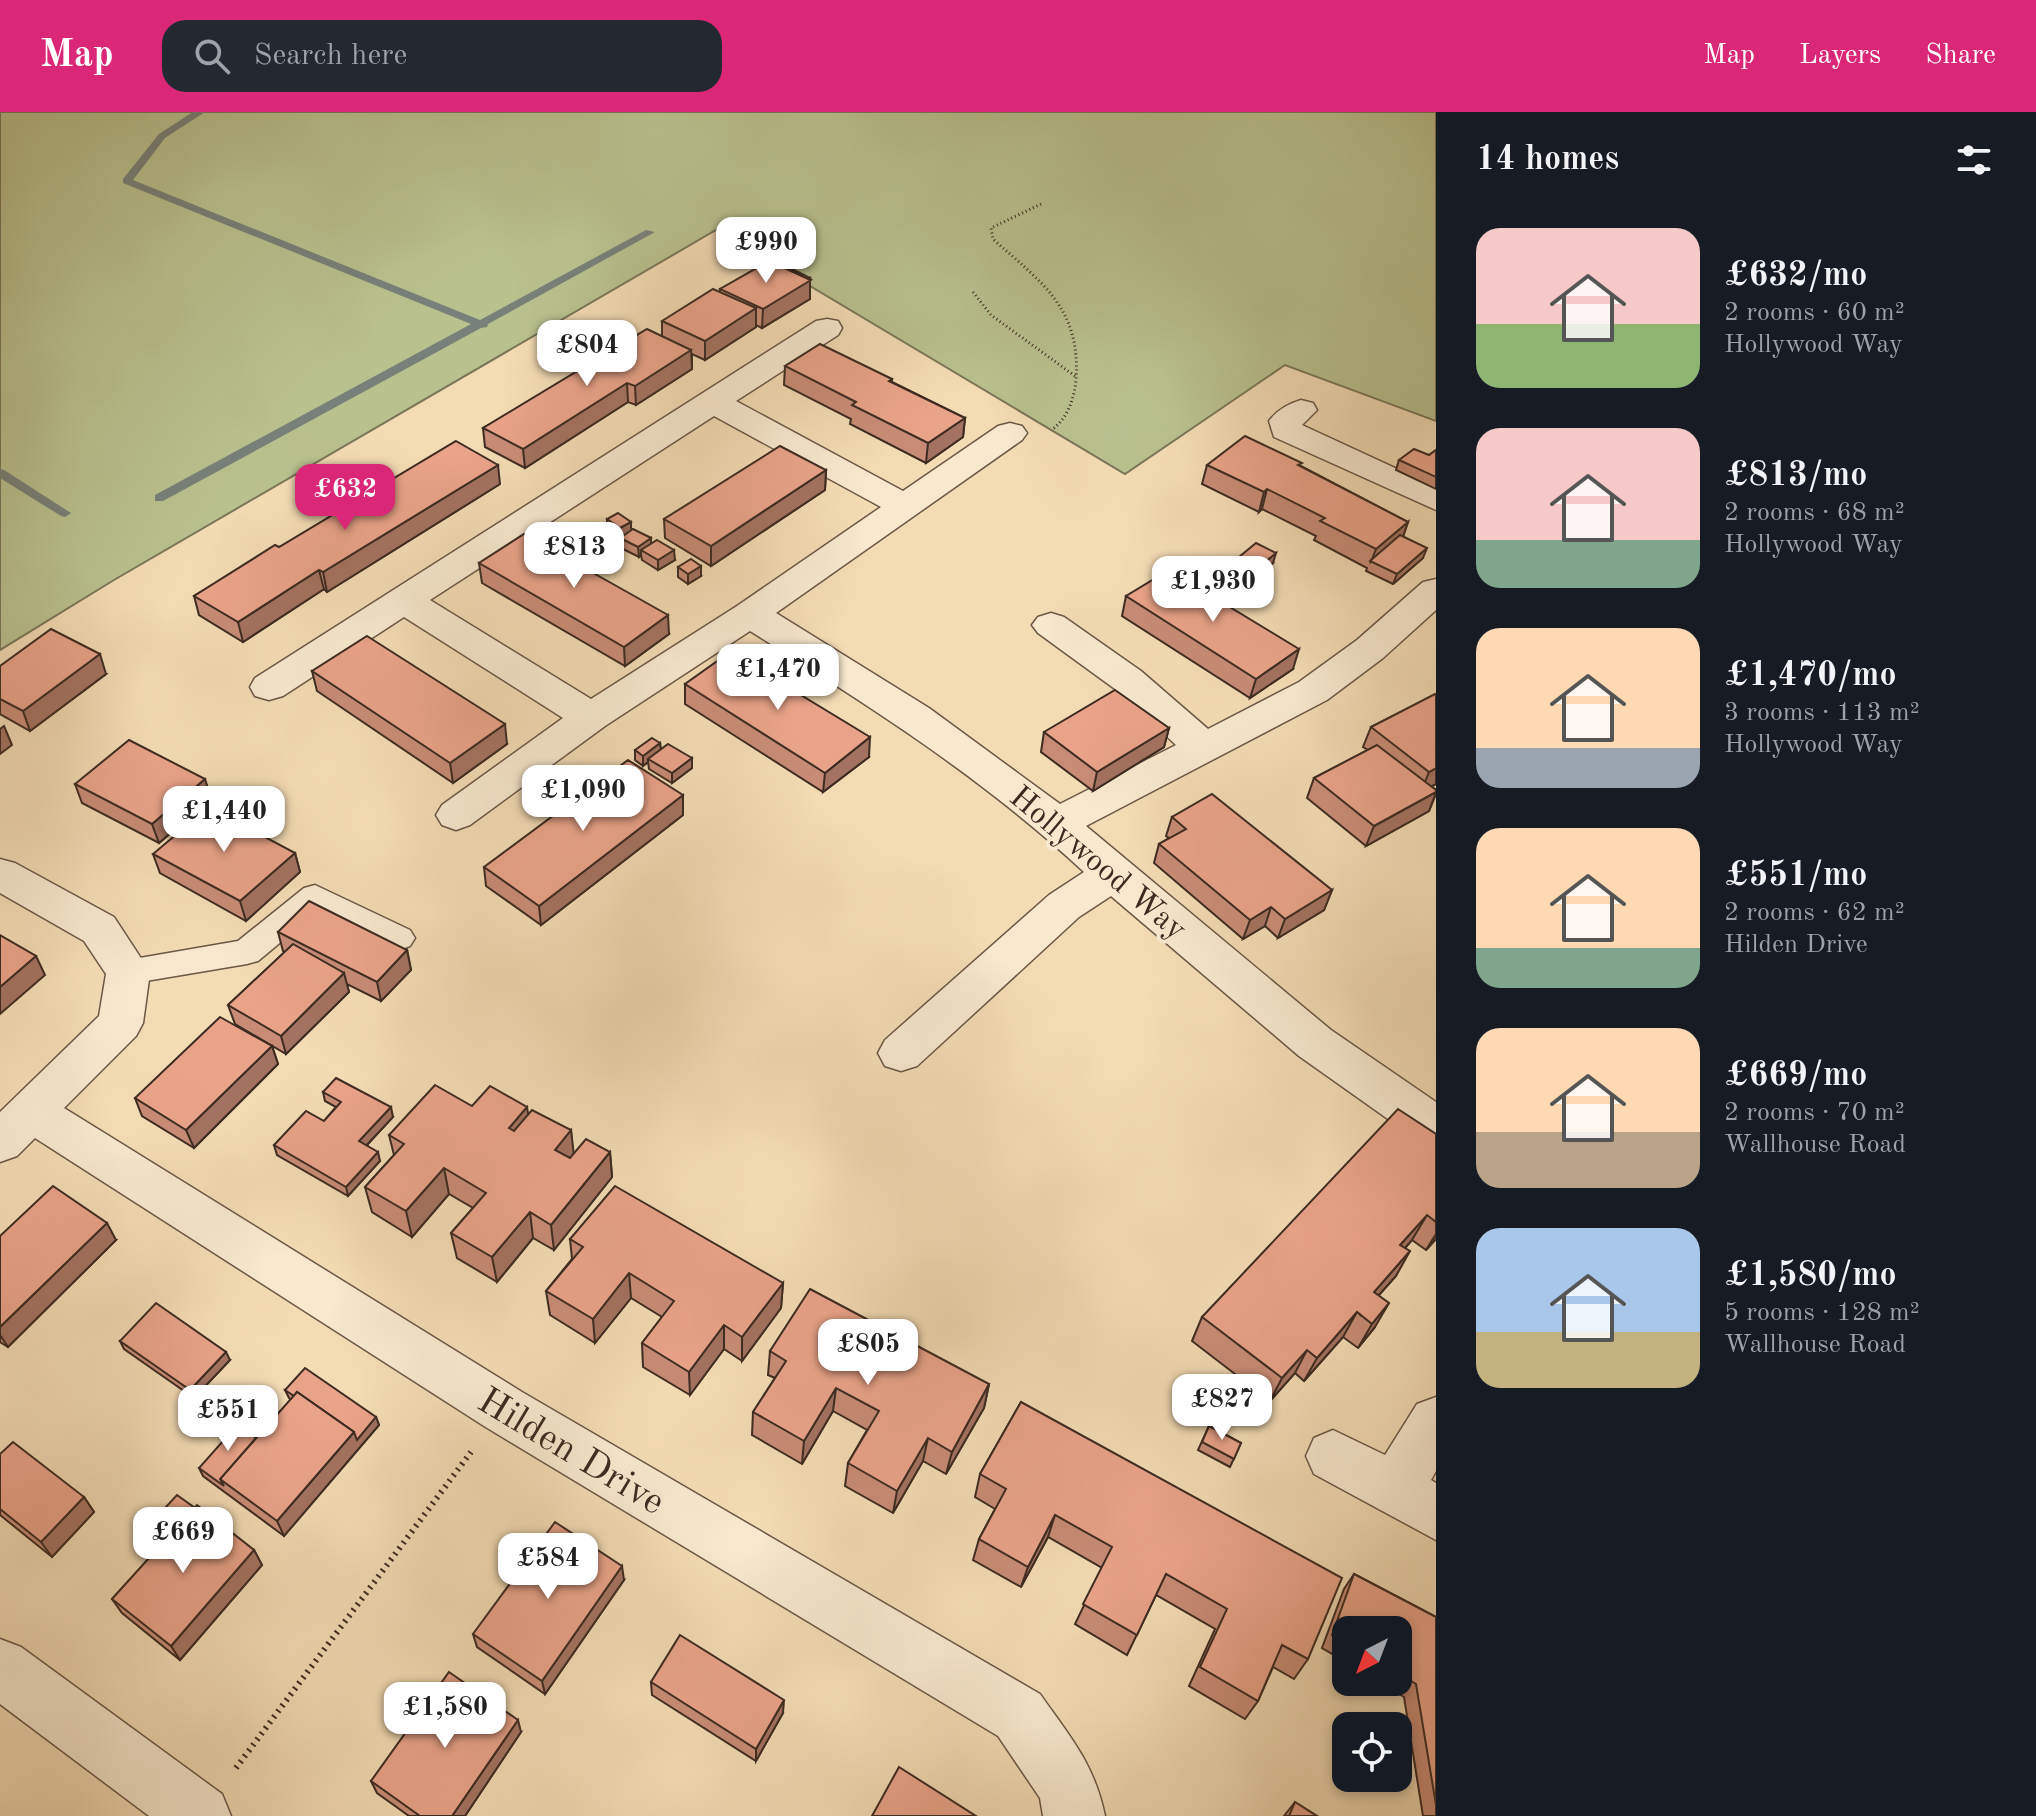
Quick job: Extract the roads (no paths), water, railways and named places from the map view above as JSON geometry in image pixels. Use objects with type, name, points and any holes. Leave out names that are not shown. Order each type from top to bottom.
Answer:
[{"type":"street","points":[[269,687],[827,328]]},
{"type":"street","points":[[711,401],[905,506]]},
{"type":"street","points":[[1301,410],[1285,421],[1286,430],[1436,500]]},
{"type":"street","points":[[456,815],[591,717],[750,614],[1010,433]]},
{"type":"street","points":[[1057,823],[1297,700],[1370,649],[1436,590]]},
{"type":"street","points":[[403,600],[591,717]]},
{"type":"street","name":"Hollywood Way","points":[[750,614],[915,717],[1057,823],[1113,874],[1315,1043],[1436,1127]]},
{"type":"street","points":[[1051,625],[1128,680],[1205,748]]},
{"type":"street","points":[[0,874],[99,929],[128,972],[120,1023],[16,1127]]},
{"type":"street","points":[[901,1053],[1064,906],[1113,874]]},
{"type":"street","name":"Hilden Drive","points":[[16,1127],[503,1409],[1019,1715],[1068,1786],[1074,1816]]},
{"type":"street","points":[[1333,1456],[1415,1501],[1436,1422]]},
{"type":"street","points":[[0,1668],[200,1816]]},
{"type":"lane","points":[[128,972],[247,952],[315,896],[399,938]]},
{"type":"waterway","points":[[200,112],[162,136],[127,181],[480,324]]},
{"type":"waterway","points":[[480,324],[650,232]]},
{"type":"waterway","points":[[159,498],[480,324]]},
{"type":"waterway","points":[[0,473],[65,513]]}]
